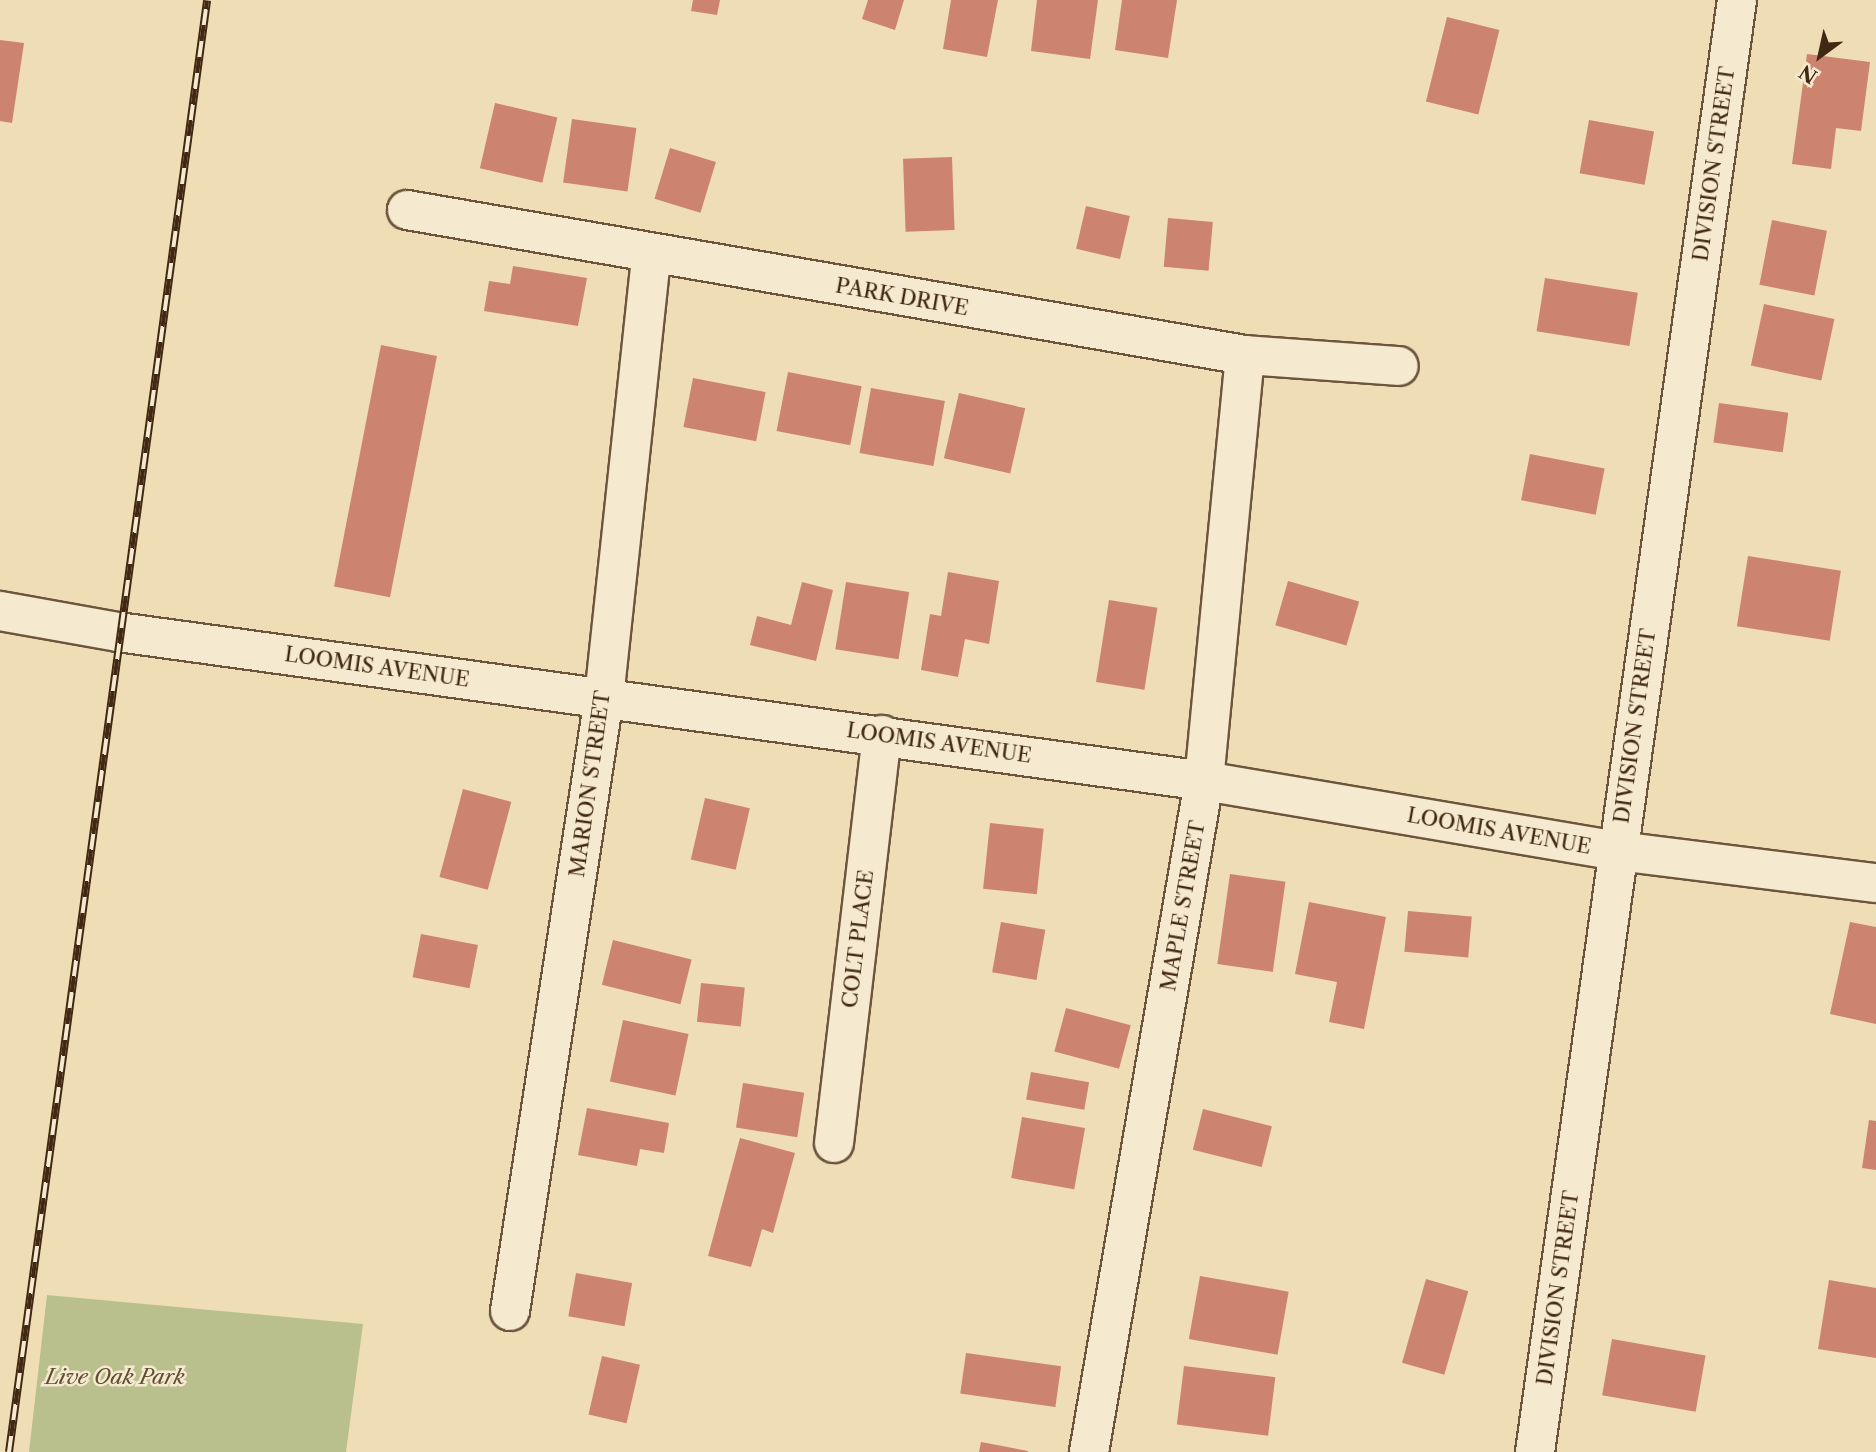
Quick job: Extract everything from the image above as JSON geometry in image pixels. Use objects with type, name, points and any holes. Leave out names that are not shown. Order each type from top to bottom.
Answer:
[{"type":"street","name":"DIVISION STREET","points":[[1535,1452],[1737,0]]},
{"type":"street","name":"PARK DRIVE","points":[[407,210],[651,255],[1245,355],[1399,366]]},
{"type":"street","name":"MARION STREET","points":[[510,1311],[604,698],[651,255]]},
{"type":"street","name":"MAPLE STREET","points":[[1088,1452],[1204,781],[1245,355]]},
{"type":"street","name":"LOOMIS AVENUE","points":[[0,611],[118,632],[1204,781],[1618,851],[1876,883]]},
{"type":"street","name":"COLT PLACE","points":[[834,1143],[882,735]]},
{"type":"green space","name":"Live Oak Park","points":[[47,1295],[363,1324],[346,1452],[29,1452]]},
{"type":"building","points":[[693,0],[720,0],[717,15],[691,11]]},
{"type":"building","points":[[868,0],[904,0],[895,30],[862,19]]},
{"type":"building","points":[[951,0],[998,0],[987,57],[943,49]]},
{"type":"building","points":[[1037,0],[1098,0],[1090,59],[1031,51]]},
{"type":"building","points":[[1122,0],[1177,0],[1168,58],[1115,50]]},
{"type":"building","points":[[1447,17],[1499,30],[1478,114],[1426,101]]},
{"type":"building","points":[[0,40],[24,43],[12,123],[0,121]]},
{"type":"building","points":[[1807,54],[1870,62],[1861,131],[1836,128],[1831,169],[1792,164]]},
{"type":"building","points":[[495,103],[557,117],[542,183],[480,168]]},
{"type":"building","points":[[572,119],[636,128],[627,191],[563,182]]},
{"type":"building","points":[[1589,120],[1654,131],[1645,185],[1580,173]]},
{"type":"building","points":[[670,148],[716,162],[700,213],[655,199]]},
{"type":"building","points":[[952,157],[955,230],[906,232],[903,159]]},
{"type":"building","points":[[1086,206],[1130,216],[1120,259],[1076,249]]},
{"type":"building","points":[[1168,218],[1213,222],[1209,271],[1164,267]]},
{"type":"building","points":[[1772,220],[1827,231],[1814,295],[1759,285]]},
{"type":"building","points":[[513,266],[587,278],[578,326],[484,311],[489,281],[510,284]]},
{"type":"building","points":[[1545,278],[1638,293],[1629,346],[1537,331]]},
{"type":"building","points":[[1764,304],[1834,319],[1821,381],[1751,366]]},
{"type":"building","points":[[381,345],[437,356],[390,597],[334,586]]},
{"type":"building","points":[[788,372],[862,386],[850,445],[777,431]]},
{"type":"building","points":[[693,378],[766,392],[756,441],[683,427]]},
{"type":"building","points":[[871,388],[945,401],[933,466],[860,453]]},
{"type":"building","points":[[959,393],[1025,408],[1010,474],[944,458]]},
{"type":"building","points":[[1719,403],[1788,413],[1783,452],[1713,443]]},
{"type":"building","points":[[1530,454],[1605,469],[1596,515],[1521,500]]},
{"type":"building","points":[[1748,556],[1841,571],[1830,641],[1737,626]]},
{"type":"building","points":[[948,572],[999,581],[989,644],[965,639],[958,677],[921,670],[930,614],[941,616]]},
{"type":"building","points":[[1288,581],[1359,601],[1346,646],[1275,625]]},
{"type":"building","points":[[802,582],[833,590],[816,661],[750,645],[757,616],[791,625]]},
{"type":"building","points":[[846,582],[909,592],[899,659],[835,649]]},
{"type":"building","points":[[1109,600],[1157,608],[1144,690],[1096,682]]},
{"type":"building","points":[[463,789],[511,802],[488,890],[439,877]]},
{"type":"building","points":[[705,798],[750,808],[736,870],[691,859]]},
{"type":"building","points":[[990,823],[1044,829],[1037,894],[983,889]]},
{"type":"building","points":[[1230,874],[1285,882],[1273,972],[1217,964]]},
{"type":"building","points":[[1309,902],[1386,917],[1364,1029],[1329,1022],[1337,982],[1295,974]]},
{"type":"building","points":[[1408,911],[1472,917],[1468,957],[1404,952]]},
{"type":"building","points":[[1001,922],[1045,930],[1036,980],[992,972]]},
{"type":"building","points":[[1850,922],[1876,927],[1876,1024],[1830,1014]]},
{"type":"building","points":[[421,934],[478,945],[470,988],[413,977]]},
{"type":"building","points":[[613,940],[692,960],[680,1004],[602,985]]},
{"type":"building","points":[[701,983],[745,988],[741,1026],[697,1022]]},
{"type":"building","points":[[1066,1008],[1131,1025],[1119,1069],[1054,1051]]},
{"type":"building","points":[[623,1020],[689,1034],[675,1096],[610,1082]]},
{"type":"building","points":[[1031,1072],[1089,1082],[1084,1110],[1026,1100]]},
{"type":"building","points":[[743,1083],[804,1093],[797,1137],[736,1127]]},
{"type":"building","points":[[587,1108],[669,1123],[664,1153],[640,1149],[637,1166],[578,1155]]},
{"type":"building","points":[[1203,1109],[1272,1126],[1262,1167],[1193,1150]]},
{"type":"building","points":[[1022,1117],[1085,1128],[1074,1189],[1011,1178]]},
{"type":"building","points":[[1869,1120],[1876,1121],[1876,1170],[1862,1168]]},
{"type":"building","points":[[740,1138],[795,1153],[773,1233],[762,1229],[751,1267],[708,1256]]},
{"type":"building","points":[[576,1273],[632,1283],[624,1326],[568,1316]]},
{"type":"building","points":[[1200,1276],[1289,1292],[1278,1355],[1189,1339]]},
{"type":"building","points":[[1426,1279],[1468,1291],[1444,1375],[1402,1363]]},
{"type":"building","points":[[1829,1280],[1876,1288],[1876,1358],[1818,1349]]},
{"type":"building","points":[[1612,1339],[1706,1355],[1696,1412],[1602,1395]]},
{"type":"building","points":[[966,1353],[1061,1366],[1055,1407],[960,1394]]},
{"type":"building","points":[[602,1356],[640,1365],[627,1423],[589,1414]]},
{"type":"building","points":[[1184,1366],[1275,1377],[1268,1436],[1177,1425]]},
{"type":"building","points":[[981,1442],[1028,1451],[1028,1452],[979,1452]]},
{"type":"railway","points":[[9,1452],[207,0]]}]
